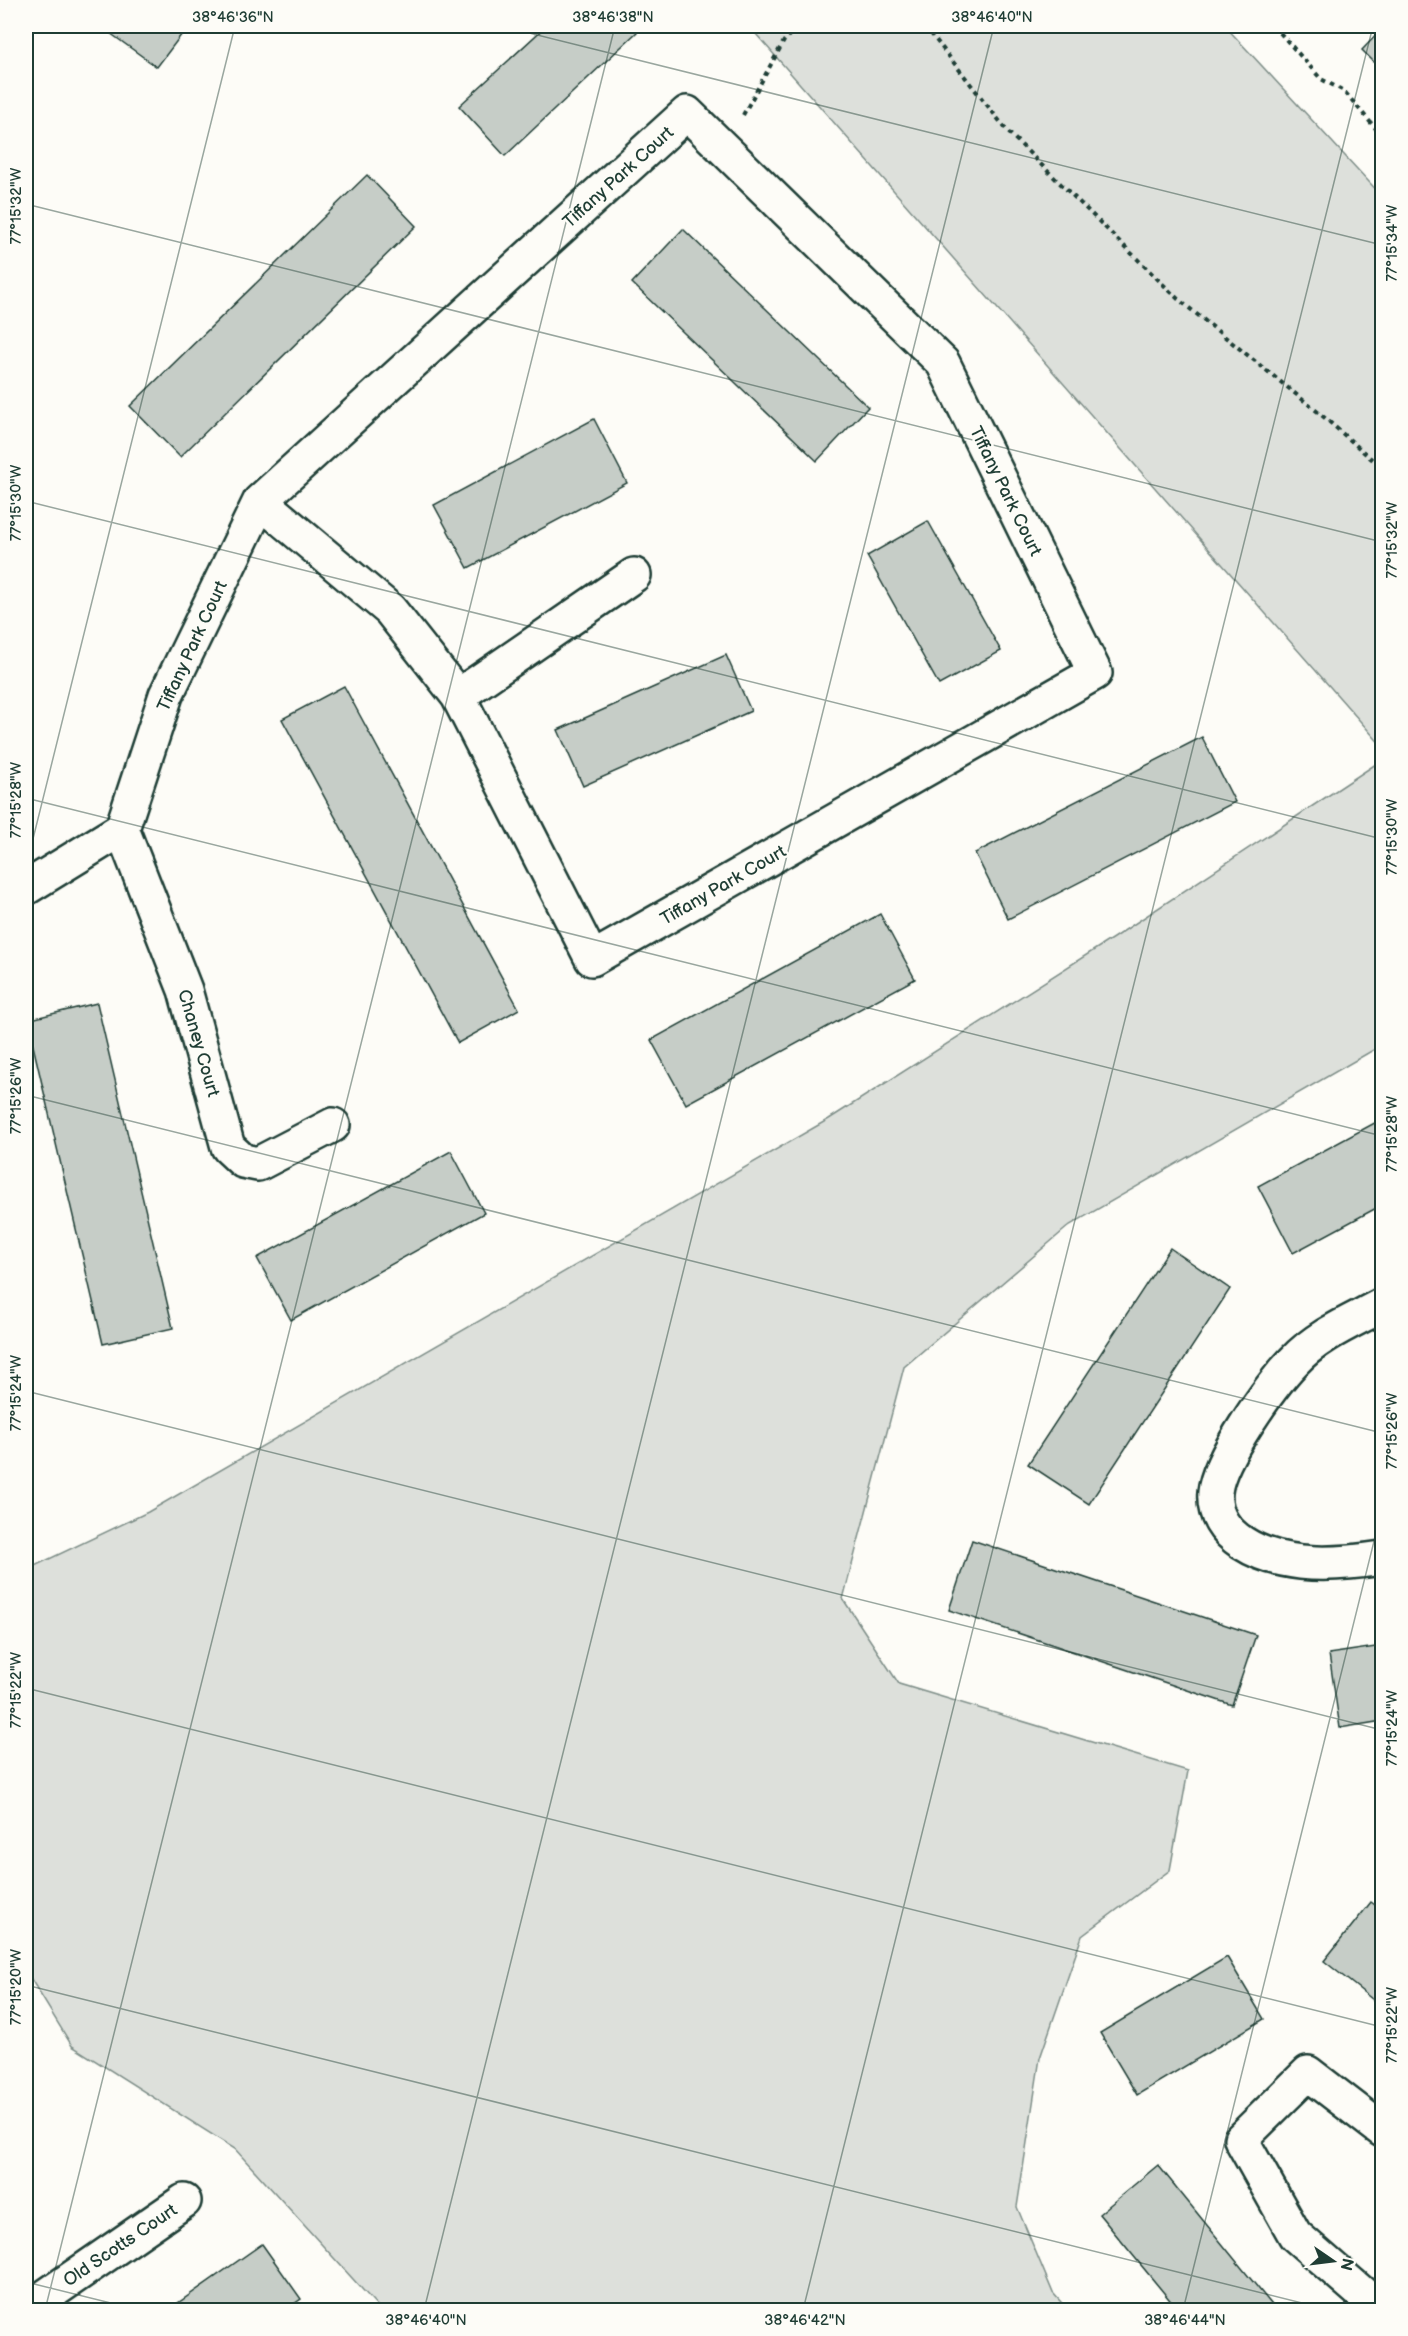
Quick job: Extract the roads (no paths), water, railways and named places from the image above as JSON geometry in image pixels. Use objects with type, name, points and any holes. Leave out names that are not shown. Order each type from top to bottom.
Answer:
[{"type":"street","name":"Tiffany Park Court","points":[[122,829],[166,695],[260,501],[687,113],[943,363],[1095,674],[592,959],[458,696],[390,609],[260,501]]},
{"type":"street","points":[[458,696],[634,575]]},
{"type":"street","points":[[26,888],[122,829]]},
{"type":"street","name":"Chaney Court","points":[[122,829],[185,990],[228,1147],[243,1161],[258,1164],[333,1125]]},
{"type":"street","points":[[1383,1305],[1323,1337],[1295,1360],[1239,1437],[1224,1466],[1215,1492],[1219,1521],[1235,1539],[1263,1553],[1300,1562],[1332,1563],[1383,1558]]},
{"type":"street","points":[[1381,2310],[1295,2235],[1241,2139],[1308,2073],[1383,2130]]},
{"type":"street","name":"Old Scotts Court","points":[[26,2310],[184,2201]]}]
